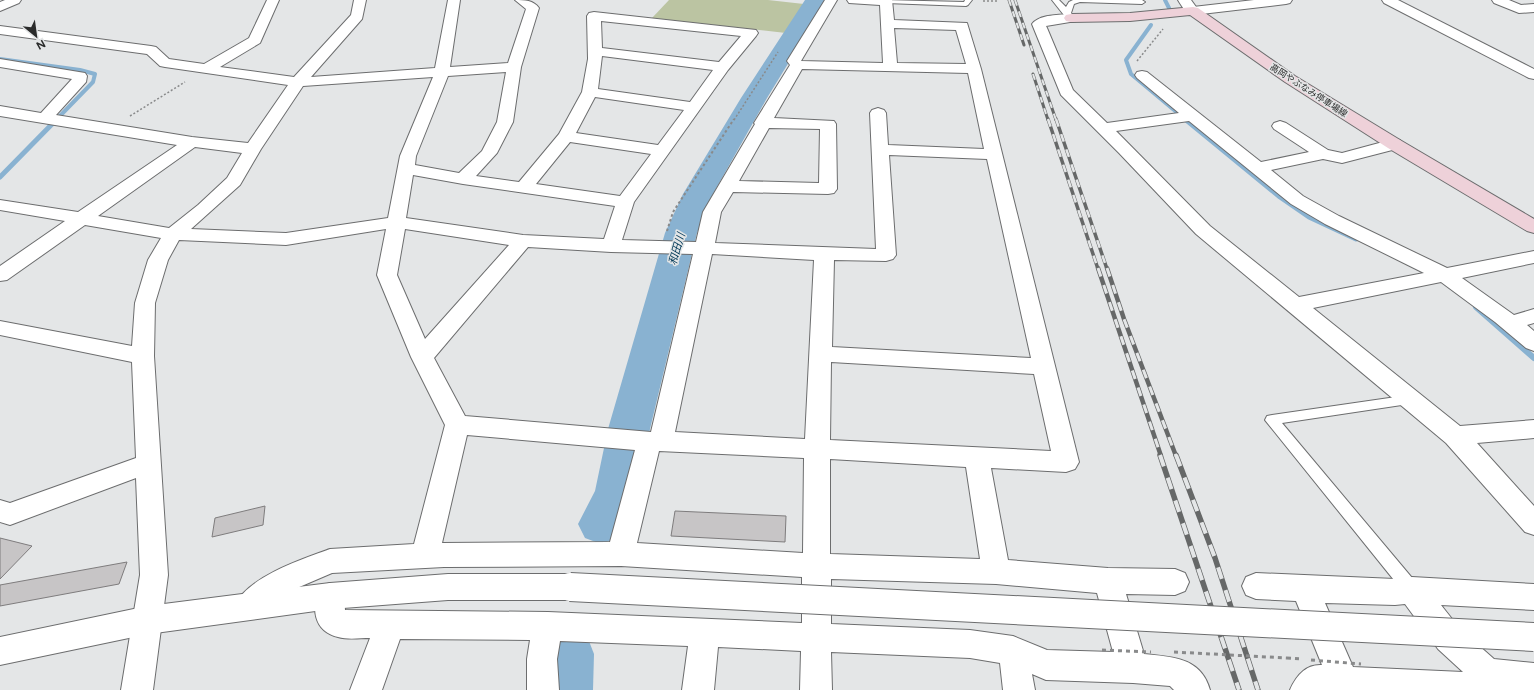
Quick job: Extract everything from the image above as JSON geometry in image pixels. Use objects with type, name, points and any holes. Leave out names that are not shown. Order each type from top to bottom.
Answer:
[{"type":"main road","points":[[1069,15],[1130,17],[1188,6]]},
{"type":"main road","name":"高岡やぶなみ停車場線","points":[[1188,6],[1290,79],[1394,144],[1534,227]]},
{"type":"street","points":[[0,7],[15,0]]},
{"type":"street","points":[[206,69],[255,40],[273,0]]},
{"type":"street","points":[[137,690],[154,575],[143,356],[145,303],[158,260],[173,234],[204,209],[234,181],[253,149],[298,82],[357,16],[360,0]]},
{"type":"street","points":[[424,556],[457,425],[422,357],[387,275],[408,156],[442,72],[454,0]]},
{"type":"street","points":[[463,179],[489,153],[505,122],[514,67],[533,8],[521,0]]},
{"type":"street","points":[[523,188],[566,136],[590,92],[595,51],[594,0]]},
{"type":"street","points":[[797,65],[794,61],[831,0]]},
{"type":"street","points":[[853,0],[886,1],[890,67]]},
{"type":"street","points":[[1188,6],[1285,0]]},
{"type":"street","points":[[1388,0],[1532,72]]},
{"type":"street","points":[[1498,0],[1519,9],[1534,8]]},
{"type":"street","points":[[1069,15],[1044,20],[1039,24],[1066,92],[1203,230],[1455,436],[1530,517]]},
{"type":"street","points":[[594,16],[751,33],[723,67],[625,202],[611,246]]},
{"type":"street","points":[[457,425],[652,442],[1066,462],[974,69],[962,26],[888,24]]},
{"type":"street","points":[[0,30],[151,50],[165,63],[298,82],[514,67]]},
{"type":"street","points":[[595,51],[723,67]]},
{"type":"street","points":[[0,63],[80,76],[79,82],[45,118]]},
{"type":"street","points":[[797,65],[974,69]]},
{"type":"street","points":[[622,554],[652,442],[696,249],[712,212],[726,186],[797,65]]},
{"type":"street","points":[[1142,75],[1297,200],[1332,220],[1406,255],[1444,275],[1510,323],[1534,343]]},
{"type":"street","points":[[590,92],[694,107]]},
{"type":"street","points":[[0,111],[65,120],[192,142],[253,149]]},
{"type":"street","points":[[0,204],[173,234],[286,239],[397,222],[523,241],[662,248],[886,255],[878,113]]},
{"type":"street","points":[[0,124],[19,114]]},
{"type":"street","points":[[1103,128],[1192,116]]},
{"type":"street","points":[[726,186],[828,189],[828,124],[762,123]]},
{"type":"street","points":[[1280,126],[1323,154],[1342,158],[1388,147],[1394,144]]},
{"type":"street","points":[[566,136],[662,151]]},
{"type":"street","points":[[0,275],[192,142]]},
{"type":"street","points":[[880,150],[993,154]]},
{"type":"street","points":[[1257,168],[1323,154]]},
{"type":"street","points":[[406,169],[463,179],[625,202]]},
{"type":"street","points":[[422,357],[523,241]]},
{"type":"street","points":[[816,690],[817,450],[824,254]]},
{"type":"street","points":[[1295,305],[1534,257]]},
{"type":"street","points":[[1510,323],[1534,316]]},
{"type":"street","points":[[0,328],[143,356]]},
{"type":"street","points":[[821,354],[1044,367]]},
{"type":"street","points":[[1455,436],[1534,429]]},
{"type":"street","points":[[978,458],[996,572]]},
{"type":"street","points":[[0,511],[10,514],[149,463]]},
{"type":"street","points":[[250,606],[280,582],[330,561],[424,556],[622,554],[817,566],[996,572],[1108,581],[1175,582]]},
{"type":"street","points":[[1108,581],[1142,660]]},
{"type":"street","points":[[1256,586],[1395,592],[1412,590],[1534,597]]},
{"type":"street","points":[[0,651],[148,620],[330,596],[448,587],[570,587],[1534,637]]},
{"type":"street","points":[[1305,589],[1352,673]]},
{"type":"street","points":[[1412,590],[1449,639],[1494,682]]},
{"type":"street","points":[[330,596],[329,615],[339,624],[548,626],[970,644],[1013,650],[1046,665],[1142,660],[1177,672],[1193,686],[1194,690]]},
{"type":"street","points":[[817,603],[901,606]]},
{"type":"street","points":[[366,690],[390,624]]},
{"type":"street","points":[[1382,625],[1440,628]]},
{"type":"street","points":[[543,690],[542,659],[548,626]]},
{"type":"street","points":[[698,690],[705,633]]},
{"type":"street","points":[[1013,650],[1019,690]]},
{"type":"street","points":[[1306,690],[1316,680],[1352,673],[1480,688],[1494,682],[1534,678]]},
{"type":"lane","points":[[886,1],[927,1],[966,4],[969,0]]},
{"type":"lane","points":[[1055,0],[1069,15]]},
{"type":"lane","points":[[1069,15],[1071,3],[1079,0],[1142,2]]},
{"type":"lane","points":[[1410,400],[1272,420],[1412,590]]},
{"type":"path","points":[[983,0],[996,0]]},
{"type":"path","points":[[1142,75],[1135,64],[1165,26]]},
{"type":"path","points":[[662,248],[673,212],[778,51]]},
{"type":"path","points":[[111,128],[206,69]]},
{"type":"path","points":[[1102,650],[1142,660]]},
{"type":"path","points":[[1174,652],[1311,660],[1352,673]]},
{"type":"green space","points":[[669,0],[768,0],[804,4],[786,33],[652,18]]},
{"type":"building","points":[[265,506],[263,525],[212,537],[215,518]]},
{"type":"building","points":[[675,511],[786,516],[785,542],[671,536]]},
{"type":"building","points":[[0,538],[32,546],[0,579]]},
{"type":"building","points":[[127,562],[119,584],[0,606],[0,585]]},
{"type":"waterway","name":"和田川","points":[[601,524],[617,493],[629,429],[681,233],[698,194],[754,98],[816,0]]},
{"type":"waterway","points":[[1165,0],[1169,8]]},
{"type":"waterway","points":[[1151,25],[1126,60],[1131,74],[1186,120]]},
{"type":"waterway","points":[[0,59],[80,70],[95,74],[93,82],[56,120]]},
{"type":"waterway","points":[[0,177],[57,119]]},
{"type":"waterway","points":[[1185,119],[1280,197],[1309,217],[1356,239]]},
{"type":"waterway","points":[[1476,307],[1534,358]]},
{"type":"waterway","name":"和田川","points":[[566,690],[568,654]]},
{"type":"railway","points":[[1009,0],[1024,45]]},
{"type":"railway","points":[[1015,0],[1056,120]]},
{"type":"railway","points":[[1033,74],[1048,120]]},
{"type":"railway","points":[[1048,119],[1098,269]]},
{"type":"railway","points":[[1056,119],[1107,269]]},
{"type":"railway","points":[[1098,268],[1161,456]]},
{"type":"railway","points":[[1107,268],[1124,319],[1176,456]]},
{"type":"railway","points":[[1160,455],[1239,690]]},
{"type":"railway","points":[[1176,455],[1215,558],[1258,690]]}]
